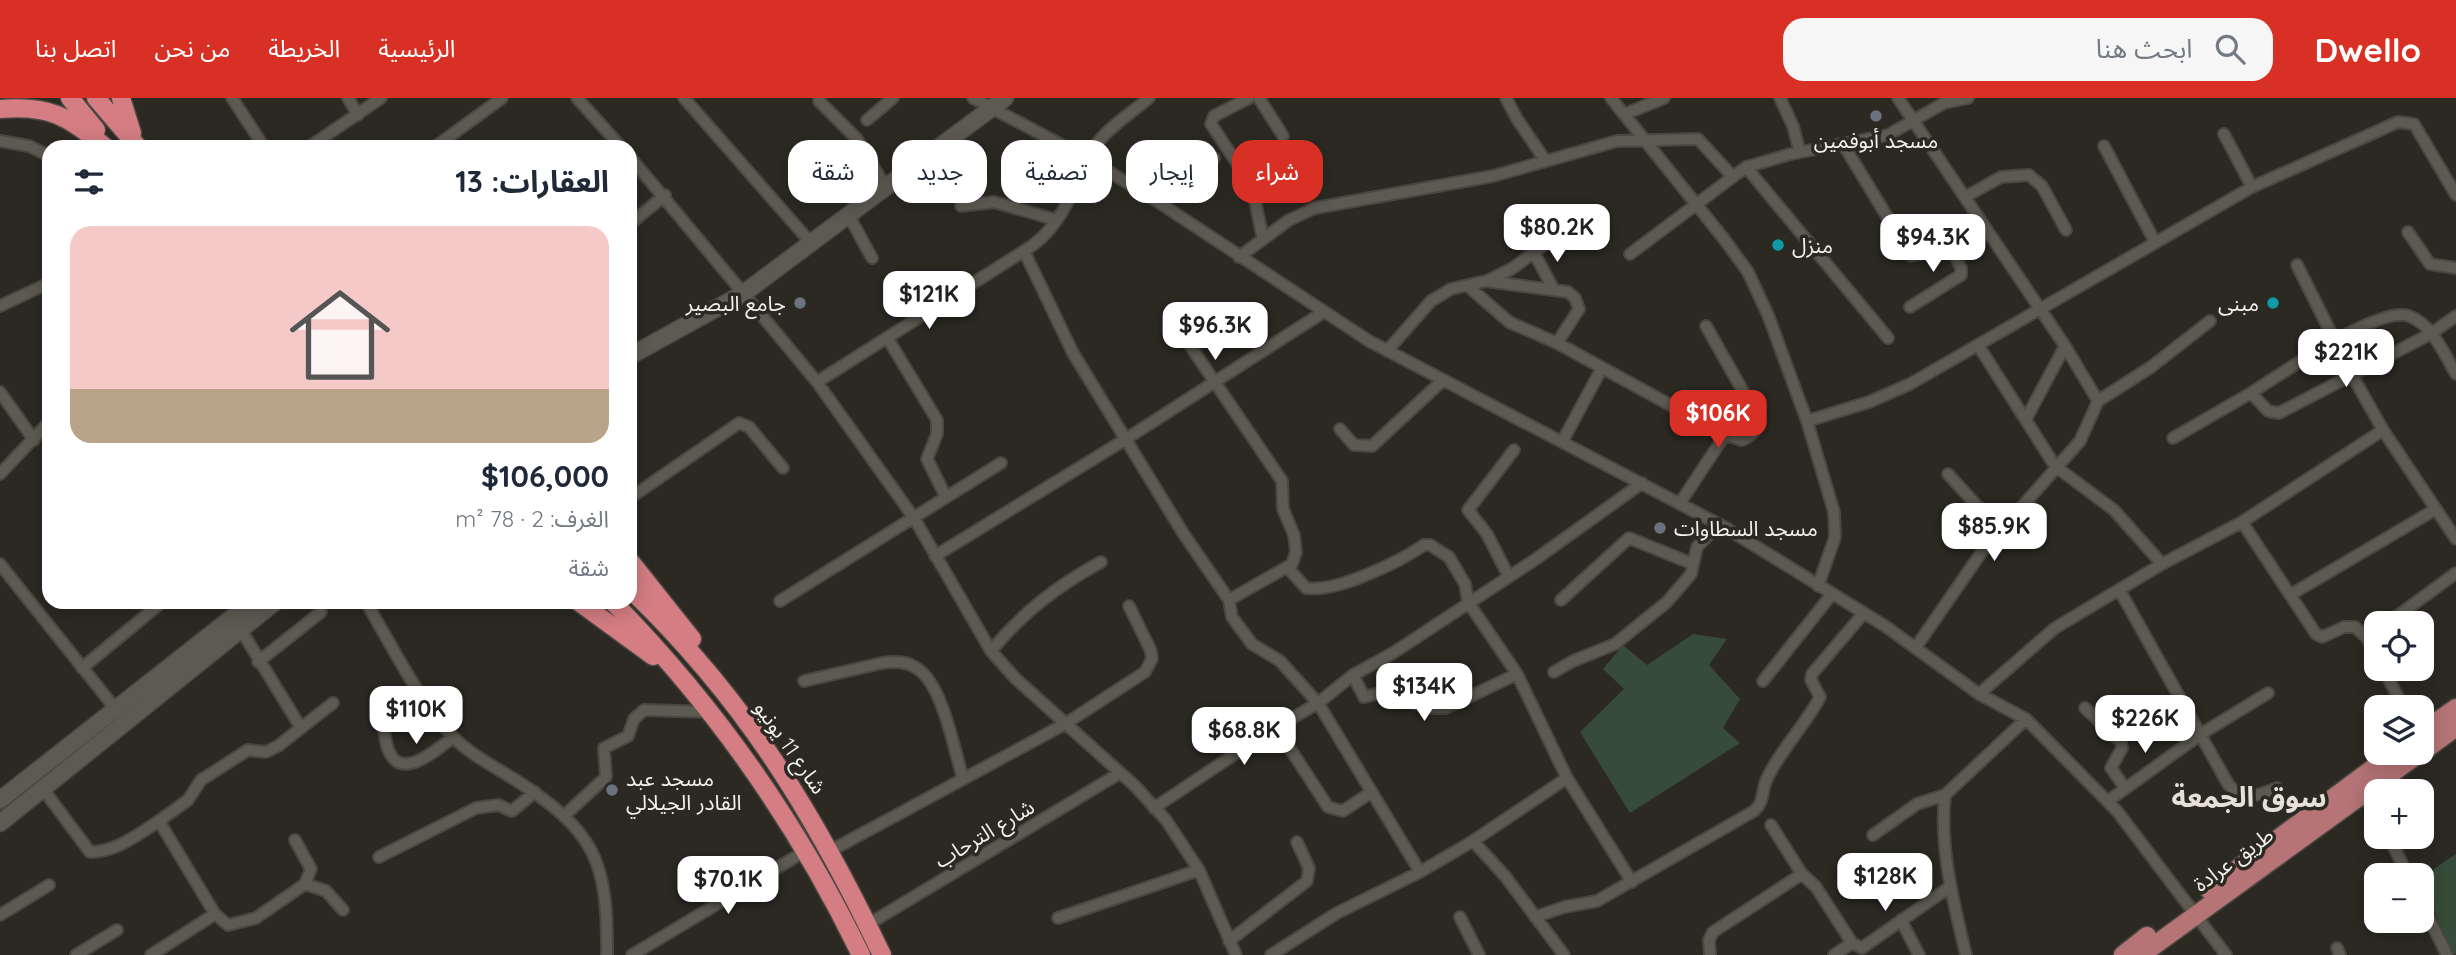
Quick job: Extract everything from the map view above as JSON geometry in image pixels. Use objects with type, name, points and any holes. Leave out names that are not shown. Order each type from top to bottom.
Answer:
[{"type":"highway","points":[[70,98],[102,140]]},
{"type":"highway","points":[[96,98],[132,140]]},
{"type":"highway","points":[[122,101],[135,140]]},
{"type":"highway","points":[[0,109],[30,107],[57,113],[98,140]]},
{"type":"highway","points":[[637,569],[681,622],[723,690]]},
{"type":"highway","name":"شارع 11 يونيو","points":[[637,596],[671,629],[723,690],[789,780],[830,851],[881,955]]},
{"type":"highway","points":[[589,609],[648,652],[707,707]]},
{"type":"highway","name":"شارع 11 يونيو","points":[[619,609],[707,707],[758,775],[807,850],[860,955]]},
{"type":"main road","points":[[637,352],[744,293],[998,103]]},
{"type":"main road","points":[[0,800],[243,609]]},
{"type":"main road","points":[[0,823],[266,609]]},
{"type":"main road","points":[[2434,724],[2456,708]]},
{"type":"main road","name":"طريق عرادة","points":[[2434,743],[2456,727]]},
{"type":"main road","name":"طريق عرادة","points":[[2141,955],[2193,909],[2378,765]]},
{"type":"main road","name":"طريق عرادة","points":[[2383,779],[2403,765]]},
{"type":"main road","name":"طريق عرادة","points":[[2123,955],[2364,793]]},
{"type":"street","points":[[232,98],[259,140]]},
{"type":"street","points":[[348,98],[358,115]]},
{"type":"street","points":[[320,140],[381,98]]},
{"type":"street","points":[[445,140],[502,98]]},
{"type":"street","points":[[577,98],[615,140]]},
{"type":"street","points":[[684,98],[811,243]]},
{"type":"street","points":[[867,120],[893,98]]},
{"type":"street","points":[[973,98],[998,103],[1058,140]]},
{"type":"street","points":[[1100,140],[1149,98]]},
{"type":"street","points":[[1249,98],[1214,117],[1212,124],[1252,186],[1263,239]]},
{"type":"street","points":[[1259,98],[1283,136]]},
{"type":"street","points":[[1506,98],[1545,160]]},
{"type":"street","points":[[1611,98],[1698,205],[1748,272],[1759,294],[1807,421],[1834,512],[1833,546],[1818,586]]},
{"type":"street","points":[[1625,114],[1664,98]]},
{"type":"street","points":[[1780,98],[1794,126],[1800,152]]},
{"type":"street","points":[[1898,98],[2065,346],[2098,401]]},
{"type":"street","points":[[1630,254],[1746,167],[1800,152],[1888,135],[1944,103],[1963,98]]},
{"type":"street","points":[[819,101],[857,139],[887,188]]},
{"type":"street","points":[[1807,421],[1869,402],[1910,384],[2252,187],[2398,122],[2407,121],[2424,137],[2456,195]]},
{"type":"street","points":[[2224,134],[2252,187]]},
{"type":"street","points":[[1239,257],[1289,220],[1315,208],[1493,176],[1617,141],[1698,139],[1734,177]]},
{"type":"street","points":[[0,141],[29,146],[42,152]]},
{"type":"street","points":[[1843,144],[1909,254],[1915,256],[1978,217]]},
{"type":"street","points":[[2104,146],[2155,243]]},
{"type":"street","points":[[637,164],[817,382],[914,518],[990,651],[1154,807],[1199,870],[1236,955]]},
{"type":"street","points":[[1746,167],[1888,338]]},
{"type":"street","points":[[1965,197],[2001,177],[2029,175],[2042,186],[2066,230]]},
{"type":"street","points":[[637,218],[665,195]]},
{"type":"street","points":[[961,206],[994,202],[1057,220]]},
{"type":"street","points":[[817,382],[1044,240],[1066,203]]},
{"type":"street","points":[[1159,203],[1322,313],[1442,381],[1719,524],[1916,647],[1979,694],[2026,719],[2108,801],[2226,955]]},
{"type":"street","points":[[849,216],[872,258]]},
{"type":"street","points":[[1387,351],[1439,295],[1502,276],[1581,217]]},
{"type":"street","points":[[2408,232],[2430,264],[2456,268]]},
{"type":"street","points":[[1910,307],[1961,275],[1961,268],[1946,238]]},
{"type":"street","points":[[1024,251],[1073,353],[1229,600],[1232,617],[1252,644],[1280,660],[1318,703],[1420,872]]},
{"type":"street","points":[[1533,251],[1553,290]]},
{"type":"street","points":[[2297,265],[2383,430],[2456,539]]},
{"type":"street","points":[[1486,281],[1568,292],[1579,304],[1557,343]]},
{"type":"street","points":[[0,306],[42,286]]},
{"type":"street","points":[[1468,286],[1509,322],[1557,343],[1725,435],[1737,440],[1748,438],[1758,421],[1706,326]]},
{"type":"street","points":[[935,556],[1126,439],[1322,313]]},
{"type":"street","points":[[2173,438],[2381,316],[2410,316],[2432,333],[2456,374]]},
{"type":"street","points":[[2250,393],[2268,411],[2279,413],[2432,333],[2456,316]]},
{"type":"street","points":[[1916,647],[1982,553],[2055,466],[2080,441],[2098,401],[2151,367],[2210,321]]},
{"type":"street","points":[[888,338],[937,421],[937,434],[927,459],[946,497]]},
{"type":"street","points":[[1978,345],[2055,466],[2114,510],[2162,564]]},
{"type":"street","points":[[2026,419],[2065,346]]},
{"type":"street","points":[[1191,347],[1284,486],[1283,509],[1291,523],[1296,552],[1292,564],[1229,600]]},
{"type":"street","points":[[1562,442],[1602,368]]},
{"type":"street","points":[[1340,429],[1354,445],[1372,446],[1442,381]]},
{"type":"street","points":[[0,392],[34,440]]},
{"type":"street","points":[[637,493],[738,423],[749,427],[783,468]]},
{"type":"street","points":[[0,474],[42,430]]},
{"type":"street","points":[[1979,694],[2037,641],[2162,564],[2242,522],[2383,430]]},
{"type":"street","points":[[1680,503],[1725,435]]},
{"type":"street","points":[[1509,577],[1487,534],[1468,510],[1514,450]]},
{"type":"street","points":[[780,601],[1001,463]]},
{"type":"street","points":[[1948,474],[1979,508],[2010,522]]},
{"type":"street","points":[[1154,807],[1276,727],[1318,703],[1353,674],[1393,653],[1509,577],[1642,483]]},
{"type":"street","points":[[2290,595],[2436,509]]},
{"type":"street","points":[[2242,522],[2319,636],[2348,626],[2364,631]]},
{"type":"street","points":[[1554,672],[1626,637],[1672,597],[1691,575],[1697,547],[1719,524]]},
{"type":"street","points":[[1561,600],[1629,538],[1692,564]]},
{"type":"street","points":[[1287,567],[1306,588],[1318,590],[1354,579],[1430,545],[1449,557],[1465,584],[1468,602],[1517,674],[1567,778],[1632,882]]},
{"type":"street","points":[[990,651],[1045,595],[1101,562]]},
{"type":"street","points":[[0,564],[126,722]]},
{"type":"street","points":[[2404,611],[2456,572]]},
{"type":"street","points":[[2120,591],[2237,795],[2253,797],[2277,788]]},
{"type":"street","points":[[1763,681],[1832,594]]},
{"type":"street","points":[[830,851],[1065,724],[1145,672],[1150,665],[1151,651],[1129,606]]},
{"type":"street","points":[[82,668],[154,609]]},
{"type":"street","points":[[370,609],[439,720],[453,737],[565,815],[583,837],[602,880],[608,904],[607,955]]},
{"type":"street","points":[[258,662],[321,612]]},
{"type":"street","points":[[1535,917],[1564,907],[1592,904],[1696,847],[1761,804],[1765,783],[1820,697],[1811,680],[1812,674],[1863,614]]},
{"type":"street","points":[[241,629],[258,662],[301,728]]},
{"type":"street","points":[[804,681],[895,661],[915,667],[926,677],[934,691],[963,778]]},
{"type":"street","points":[[1353,674],[1364,697],[1380,693],[1430,708],[1446,708],[1517,674]]},
{"type":"street","points":[[2108,801],[2201,734],[2268,693]]},
{"type":"street","points":[[43,789],[90,852],[102,852],[119,846],[188,800],[201,780],[210,773],[248,750],[265,752],[278,746],[333,703]]},
{"type":"street","points":[[565,815],[606,777],[604,748],[628,736],[634,719],[644,710],[707,707]]},
{"type":"street","points":[[2085,708],[2121,742],[2122,748],[2112,768],[2125,788]]},
{"type":"street","points":[[1873,835],[1917,804],[1945,795],[2026,719]]},
{"type":"street","points":[[384,727],[387,748],[399,763],[408,766],[428,757],[453,737]]},
{"type":"street","points":[[1276,727],[1328,807],[1342,811],[1370,793]]},
{"type":"street","name":"شارع الترحاب","points":[[867,925],[1120,773]]},
{"type":"street","points":[[1271,955],[1337,914],[1420,872],[1473,841],[1567,778]]},
{"type":"street","points":[[379,857],[468,811],[498,805],[512,811],[535,792]]},
{"type":"street","points":[[1945,795],[1944,831],[1951,886],[1966,955]]},
{"type":"street","points":[[159,821],[215,914],[233,927],[256,918],[305,884],[311,869],[295,840]]},
{"type":"street","points":[[1771,825],[1802,874],[1816,887],[1852,943],[1862,948],[1951,886]]},
{"type":"street","points":[[1473,841],[1505,876],[1564,955]]},
{"type":"street","points":[[1229,941],[1307,881],[1309,868],[1297,842]]},
{"type":"street","points":[[632,955],[807,850]]},
{"type":"street","points":[[1058,918],[1199,870]]},
{"type":"street","points":[[1710,955],[1709,940],[1713,932],[1802,874]]},
{"type":"street","points":[[305,884],[316,885],[326,891],[344,910]]},
{"type":"street","points":[[0,915],[48,885]]},
{"type":"street","points":[[150,955],[215,914]]},
{"type":"street","points":[[1460,917],[1479,955]]},
{"type":"street","points":[[1901,920],[1919,955]]},
{"type":"street","points":[[2434,928],[2447,955]]},
{"type":"street","points":[[76,955],[117,930]]},
{"type":"street","points":[[1834,955],[1852,943]]},
{"type":"green space","points":[[1693,634],[1727,639],[1709,665],[1740,699],[1723,728],[1740,743],[1630,813],[1580,732],[1624,689],[1603,669],[1623,645],[1647,665]]},
{"type":"green space","points":[[2456,854],[2456,954],[2450,953],[2434,910],[2434,869]]},
{"type":"place","name":"مسجد أبوفمين","points":[[1876,116]]},
{"type":"place","name":"منزل","points":[[1778,245]]},
{"type":"place","name":"جامع البصير","points":[[800,303]]},
{"type":"place","name":"مبنى","points":[[2273,303]]},
{"type":"place","name":"مسجد السطاوات","points":[[1660,528]]},
{"type":"place","name":"مسجد عبد القادر الجيلالي","points":[[612,790]]},
{"type":"district","name":"سوق الجمعة","points":[[2249,796]]}]
